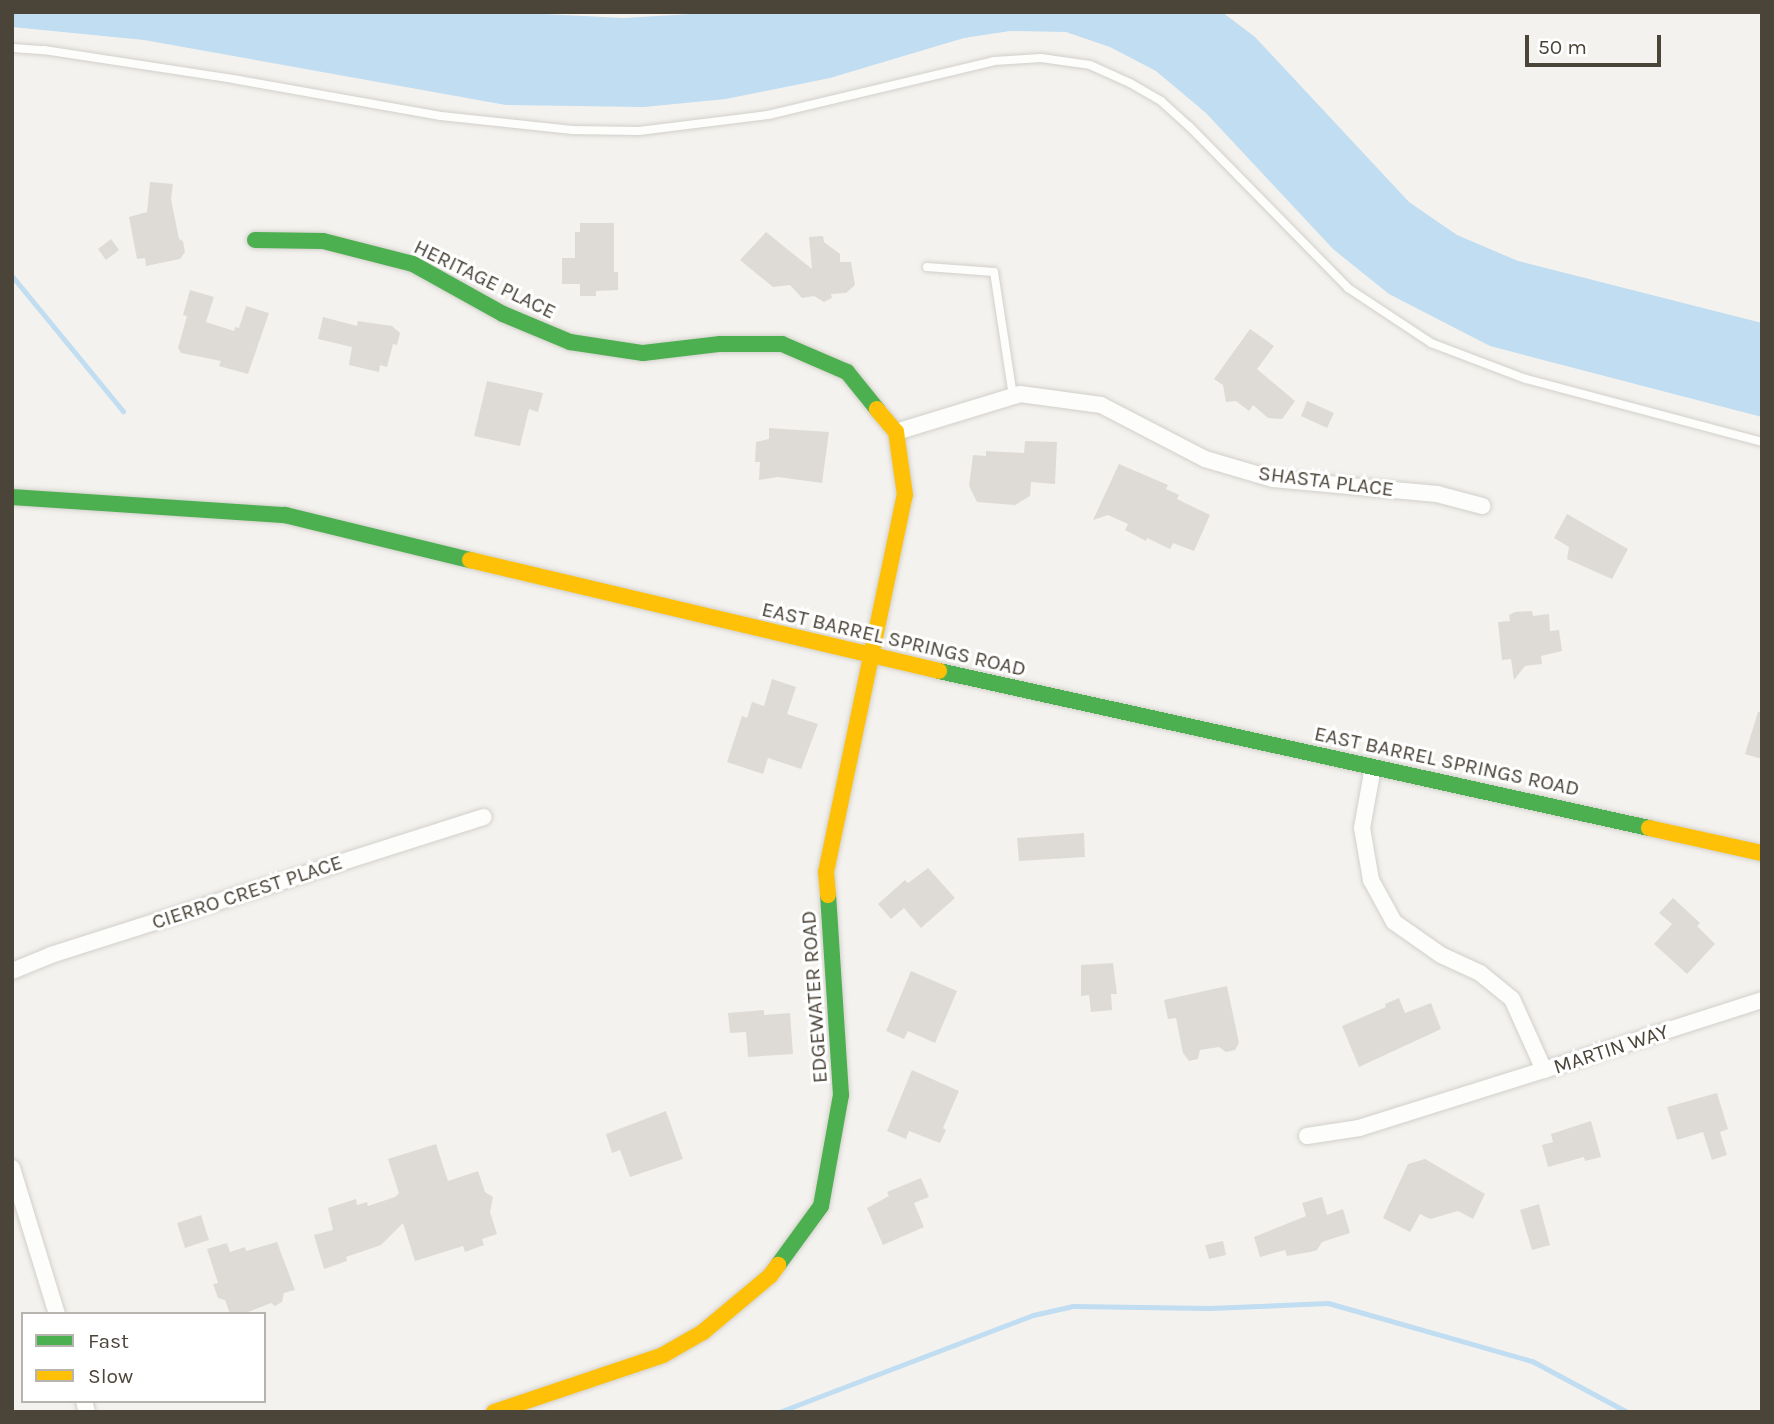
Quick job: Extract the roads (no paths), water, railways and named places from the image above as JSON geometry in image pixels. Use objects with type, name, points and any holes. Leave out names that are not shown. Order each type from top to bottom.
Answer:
[{"type":"street","name":"HERITAGE PLACE","points":[[255,240],[323,241],[413,264],[503,314],[570,342],[643,353],[720,344],[782,344],[847,372],[896,432]]},
{"type":"street","name":"SHASTA PLACE","points":[[896,432],[1020,394],[1101,405],[1205,458],[1273,479],[1437,494],[1482,506]]},
{"type":"street","name":"EDGEWATER ROAD","points":[[494,1412],[663,1355],[702,1332],[770,1276],[821,1206],[841,1095],[826,872],[869,656],[881,614],[905,495],[896,432]]},
{"type":"street","name":"EAST BARREL SPRINGS ROAD","points":[[12,497],[285,515],[869,656],[1762,853]]},
{"type":"street","name":"MARTIN WAY","points":[[1373,767],[1362,828],[1371,880],[1394,922],[1441,955],[1480,973],[1512,999],[1544,1070],[1762,1000]]},
{"type":"street","name":"CIERRO CREST PLACE","points":[[12,971],[51,954],[484,817]]},
{"type":"street","points":[[1307,1136],[1359,1128],[1544,1070]]},
{"type":"street","points":[[12,1168],[56,1312]]},
{"type":"lane","points":[[12,48],[44,50],[233,79],[441,116],[572,130],[639,131],[756,117],[994,61],[1041,58],[1090,65],[1130,83],[1161,102],[1189,126],[1348,288],[1431,343],[1525,379],[1762,442]]},
{"type":"lane","points":[[927,267],[994,272],[1013,397]]},
{"type":"water","points":[[12,12],[505,12],[623,18],[726,12],[1222,12],[1255,37],[1409,202],[1457,235],[1518,261],[1762,323],[1762,417],[1490,346],[1389,294],[1333,249],[1206,113],[1156,71],[1110,47],[1066,32],[1010,31],[964,38],[830,78],[726,99],[644,107],[506,105],[144,40],[12,27]]},
{"type":"waterway","points":[[12,276],[123,411]]},
{"type":"waterway","points":[[779,1412],[1033,1315],[1073,1306],[1209,1308],[1328,1303],[1532,1361],[1627,1412]]}]
